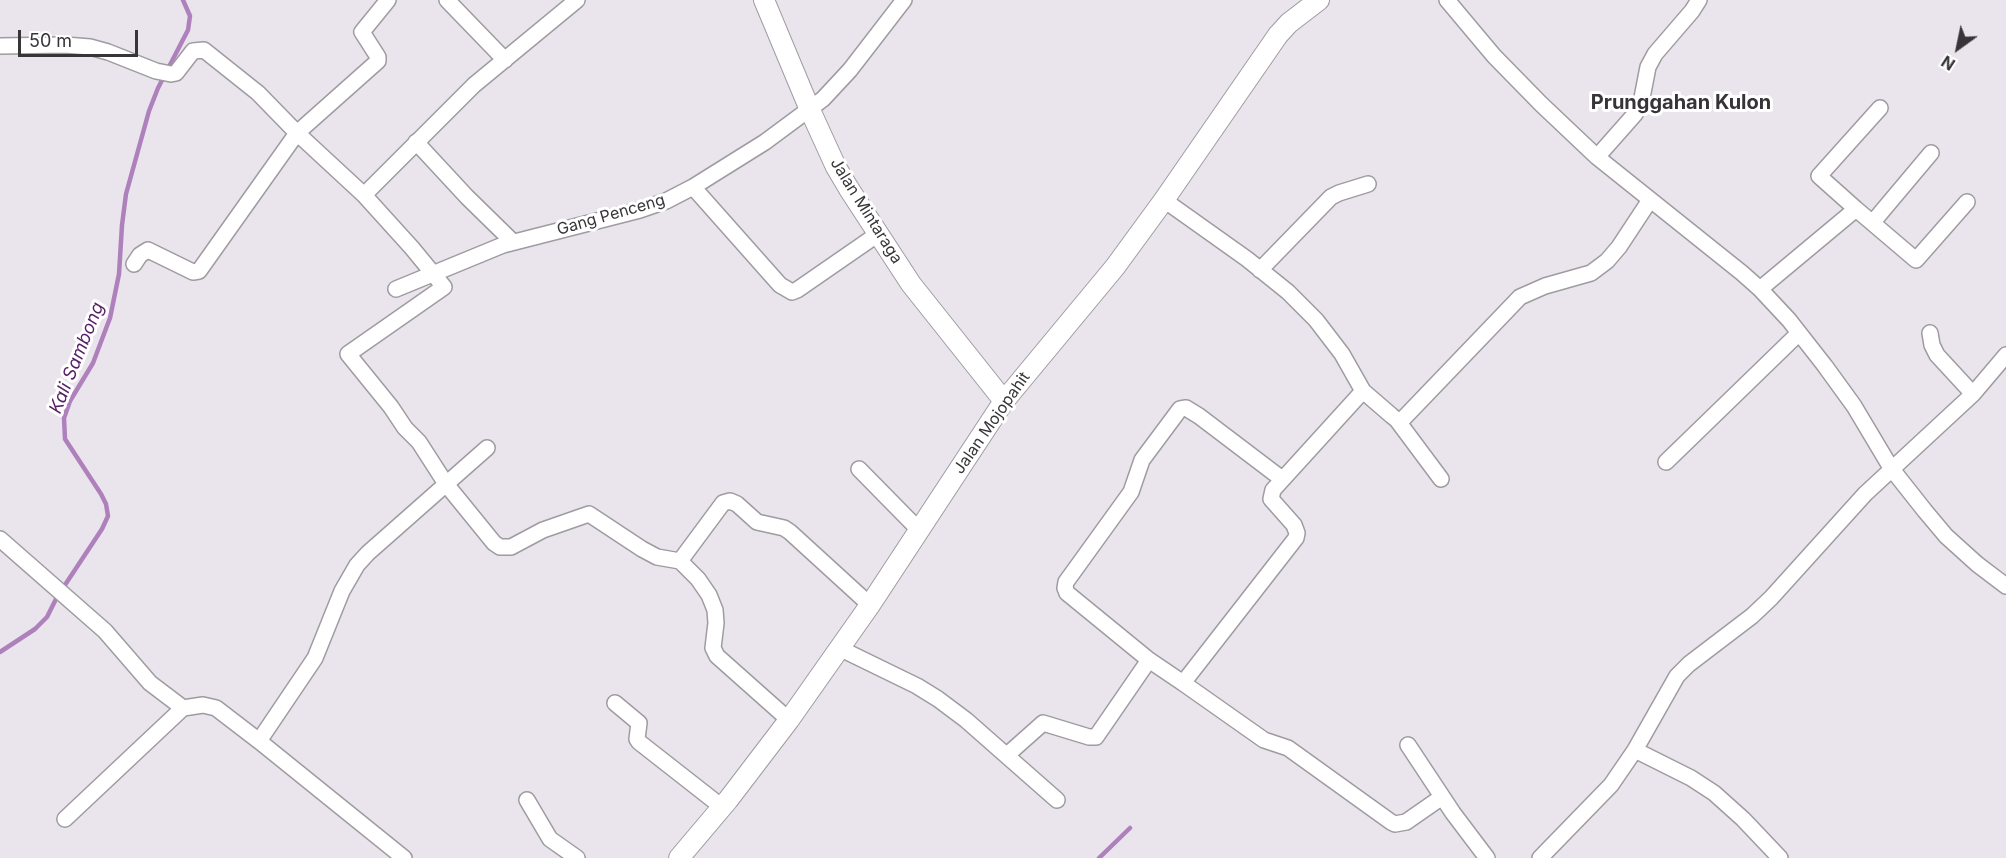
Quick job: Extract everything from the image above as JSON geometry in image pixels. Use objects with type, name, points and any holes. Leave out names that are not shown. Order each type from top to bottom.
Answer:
[{"type":"street","points":[[134,264],[140,255],[148,250],[193,272],[199,271],[297,133],[378,61],[378,57],[362,32],[388,0]]},
{"type":"street","points":[[447,0],[505,60]]},
{"type":"street","points":[[364,195],[474,85],[577,0]]},
{"type":"street","name":"Jalan Mintaraga","points":[[764,0],[836,167],[911,284],[1004,401]]},
{"type":"street","name":"Gang Penceng","points":[[396,289],[488,250],[640,210],[693,188],[810,110],[838,83],[904,0]]},
{"type":"street","name":"Jalan Mojopahit","points":[[679,858],[722,807],[789,720],[920,530],[1004,401],[1115,267],[1278,35],[1289,23],[1319,0]]},
{"type":"street","points":[[1447,0],[1494,56],[1597,158],[1760,289],[1799,333],[1854,406],[1891,468],[1946,536],[2006,586]]},
{"type":"street","points":[[1597,158],[1635,114],[1641,103],[1648,67],[1654,54],[1699,0]]},
{"type":"street","points":[[0,46],[90,47],[163,73],[176,73],[194,51],[204,50],[258,93],[364,195],[444,287],[348,354],[405,428],[419,442],[447,484],[494,543],[500,547],[511,548],[543,530],[589,514],[657,557],[680,561],[698,579],[709,595],[715,610],[713,648],[717,656],[789,720]]},
{"type":"street","points":[[1880,108],[1819,176],[1916,260],[1967,202]]},
{"type":"street","points":[[416,142],[466,197],[513,242]]},
{"type":"street","points":[[1873,222],[1931,153]]},
{"type":"street","points":[[1260,270],[1331,197],[1368,184]]},
{"type":"street","points":[[693,188],[780,285],[792,292],[878,234]]},
{"type":"street","points":[[1164,200],[1288,292],[1316,321],[1342,354],[1363,391],[1397,420],[1441,479]]},
{"type":"street","points":[[1397,420],[1402,420],[1409,415],[1520,297],[1545,286],[1592,273],[1607,261],[1650,200]]},
{"type":"street","points":[[1760,289],[1856,209]]},
{"type":"street","points":[[1666,462],[1799,333]]},
{"type":"street","points":[[1930,333],[1937,355],[1973,394]]},
{"type":"street","points":[[1542,858],[1611,785],[1635,750],[1677,676],[1772,598],[1833,527],[1891,468],[1973,394],[2006,355]]},
{"type":"street","points":[[1183,683],[1296,538],[1294,525],[1271,500],[1273,490],[1363,391]]},
{"type":"street","points":[[1282,480],[1194,412],[1183,408],[1177,412],[1142,460],[1131,492],[1066,582],[1067,593],[1149,660],[1264,740],[1288,748],[1391,822],[1395,824],[1406,822],[1442,797]]},
{"type":"street","points":[[259,741],[315,658],[342,591],[357,565],[487,448]]},
{"type":"street","points":[[859,469],[920,530]]},
{"type":"street","points":[[680,561],[723,503],[730,501],[758,522],[784,528],[790,532],[870,604]]},
{"type":"street","points":[[0,539],[105,631],[150,683],[183,708]]},
{"type":"street","points":[[839,648],[917,686],[966,720],[1057,800]]},
{"type":"street","points":[[1007,755],[1043,723],[1096,737],[1149,660]]},
{"type":"street","points":[[615,703],[639,723],[637,739],[639,742],[722,807]]},
{"type":"street","points":[[65,819],[183,708],[203,705],[216,708],[404,858]]},
{"type":"street","points":[[1408,745],[1442,797],[1487,858]]},
{"type":"street","points":[[1635,750],[1691,778],[1714,793],[1743,819],[1780,858]]},
{"type":"street","points":[[527,800],[550,839],[577,858]]},
{"type":"waterway","name":"Kali Sambong","points":[[0,652],[35,629],[47,617],[108,516],[101,494],[65,439],[64,418],[70,401],[93,363],[110,318],[119,274],[126,194],[149,111],[158,88],[188,30],[190,16],[183,0]]},
{"type":"waterway","points":[[1099,858],[1130,828]]},
{"type":"district","name":"Prunggahan Kulon","points":[[1681,103]]}]
